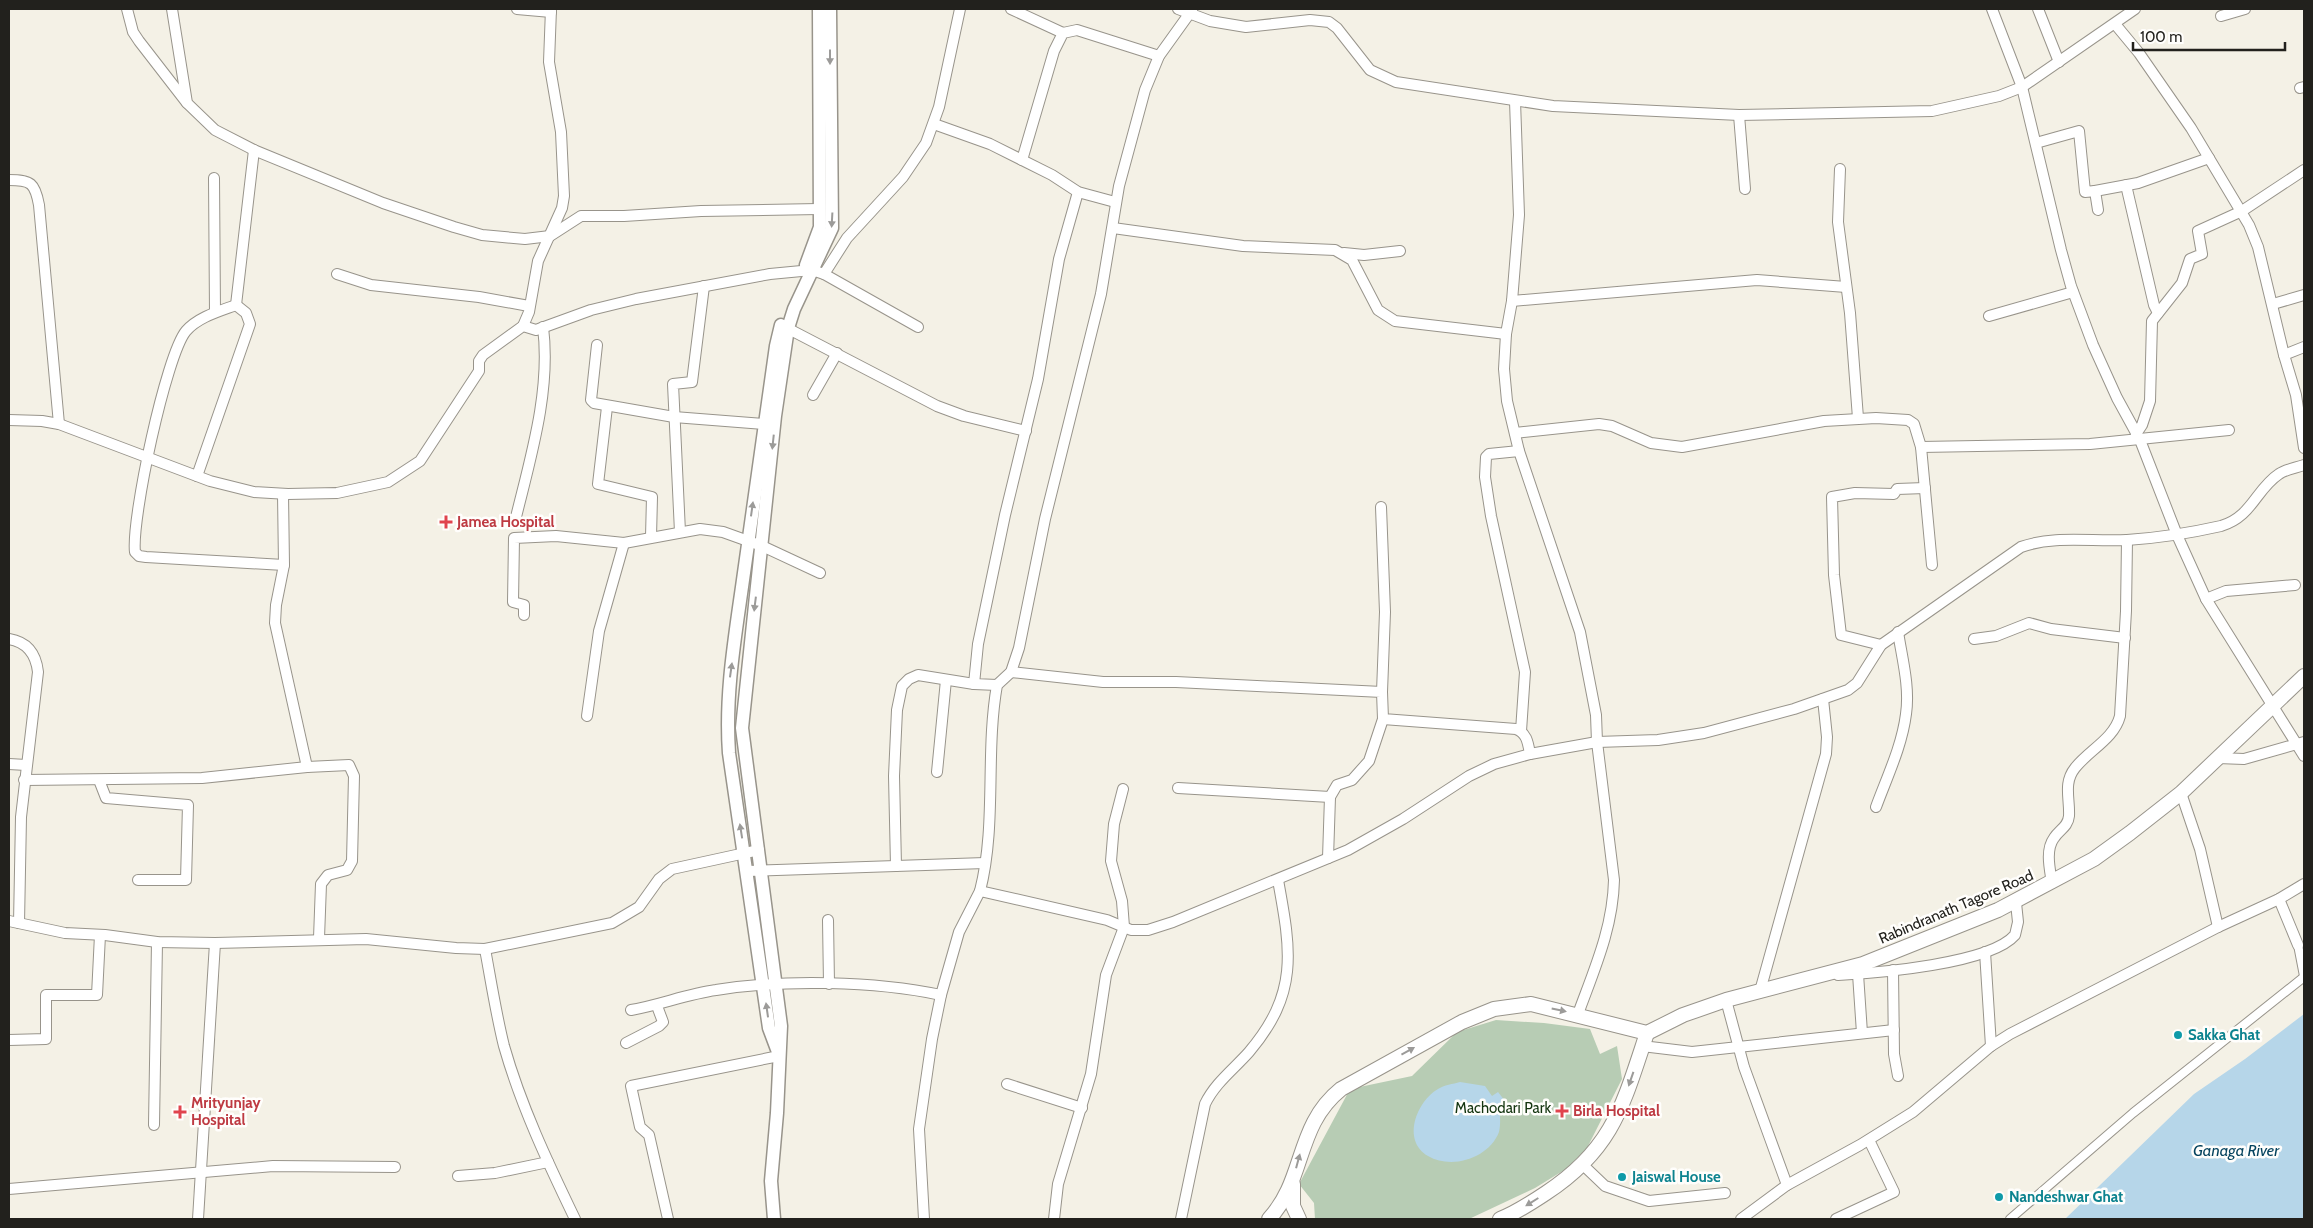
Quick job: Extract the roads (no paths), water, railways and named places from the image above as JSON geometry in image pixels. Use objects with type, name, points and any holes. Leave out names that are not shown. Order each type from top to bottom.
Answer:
[{"type":"main road","name":"Rabindranath Tagore Road","points":[[1647,1033],[1677,1017],[1726,1000],[1863,964],[2016,902],[2052,883],[2094,859],[2181,793],[2304,676]]},
{"type":"main road","points":[[1269,1219],[1282,1203],[1293,1181],[1311,1124],[1330,1098],[1341,1089],[1462,1022],[1494,1009],[1530,1004],[1578,1014],[1647,1033],[1623,1103],[1596,1150],[1583,1166],[1552,1189],[1505,1218]]},
{"type":"main road","points":[[1293,1181],[1293,1206],[1299,1219]]},
{"type":"street","points":[[127,9],[129,20],[139,41],[187,103],[215,130],[254,150],[383,203],[454,227],[502,238],[525,239],[550,236],[581,216],[624,216],[701,210],[819,209]]},
{"type":"street","points":[[172,9],[187,103]]},
{"type":"street","points":[[9,420],[42,421],[59,424],[197,476],[254,492],[283,494],[337,493],[388,482],[406,472],[420,461],[433,444],[466,388],[479,371],[479,361],[484,355],[523,326],[538,261],[562,208],[564,180],[561,132],[549,62],[550,10],[517,9]]},
{"type":"street","points":[[813,271],[820,227],[819,9]]},
{"type":"street","points":[[774,1219],[771,1181],[777,1113],[781,1026],[769,984],[747,871],[729,753],[727,719],[730,678],[776,346],[829,238],[832,222],[830,9]]},
{"type":"street","points":[[813,271],[847,238],[907,171],[926,143],[934,124],[960,9]]},
{"type":"street","points":[[1011,9],[1063,33],[1077,30],[1159,56]]},
{"type":"street","points":[[1178,9],[1190,11],[1228,26],[1246,27],[1310,20],[1330,22],[1337,28],[1370,70],[1381,77],[1396,82],[1515,101],[1618,110],[1739,115],[1932,111],[1999,96],[2022,87],[2135,9]]},
{"type":"street","points":[[1992,9],[2022,87],[2073,292],[2104,371],[2138,437],[2177,535],[2206,599],[2272,707],[2300,743],[2304,756]]},
{"type":"street","points":[[2038,9],[2060,62]]},
{"type":"street","points":[[2221,16],[2244,9]]},
{"type":"street","points":[[924,1219],[919,1129],[925,1081],[941,995],[959,932],[980,891],[990,808],[989,748],[997,685],[1011,672],[1019,648],[1045,519],[1102,294],[1116,202],[1145,90],[1159,56],[1190,11]]},
{"type":"street","points":[[2115,24],[2139,54],[2209,158],[2242,211],[2258,246],[2284,355],[2300,393],[2304,448]]},
{"type":"street","points":[[1022,160],[1054,51],[1063,33]]},
{"type":"street","points":[[1515,101],[1519,215],[1512,301],[1506,334],[1504,369],[1507,401],[1519,451],[1580,632],[1596,715],[1597,742],[1612,856],[1613,900],[1608,928],[1578,1014]]},
{"type":"street","points":[[1739,115],[1744,189]]},
{"type":"street","points":[[934,124],[990,144],[1052,175],[1078,192],[1116,202]]},
{"type":"street","points":[[2036,143],[2078,131],[2085,192],[2126,185],[2209,158]]},
{"type":"street","points":[[236,305],[254,150]]},
{"type":"street","points":[[1840,169],[1838,222],[1858,418]]},
{"type":"street","points":[[2138,437],[2150,401],[2152,321],[2182,283],[2190,259],[2202,254],[2198,231],[2242,211],[2304,170]]},
{"type":"street","points":[[214,178],[215,312]]},
{"type":"street","points":[[9,180],[22,179],[30,182],[34,187],[39,205],[59,424]]},
{"type":"street","points":[[2126,185],[2154,305],[2158,313]]},
{"type":"street","points":[[2095,191],[2098,210]]},
{"type":"street","points":[[974,684],[986,605],[1010,490],[1044,352],[1059,259],[1078,192]]},
{"type":"street","points":[[1113,228],[1243,246],[1335,250],[1343,253],[1364,255],[1400,251]]},
{"type":"street","points":[[1343,253],[1352,260],[1378,310],[1395,321],[1506,334]]},
{"type":"street","points":[[523,326],[536,330],[591,310],[636,299],[704,286],[813,271],[918,327]]},
{"type":"street","points":[[337,274],[370,285],[479,297],[529,306]]},
{"type":"street","points":[[1512,301],[1757,280],[1846,287]]},
{"type":"street","points":[[680,532],[673,384],[692,382],[704,286]]},
{"type":"street","points":[[1990,316],[2073,292]]},
{"type":"street","points":[[2273,304],[2304,295]]},
{"type":"street","points":[[236,305],[215,312],[186,330],[177,347],[146,456],[135,547],[139,556],[284,565]]},
{"type":"street","points":[[197,476],[250,324],[246,314],[236,305]]},
{"type":"street","points":[[516,517],[527,472],[543,387],[545,357],[543,327]]},
{"type":"street","points":[[784,327],[937,406],[964,416],[1026,431]]},
{"type":"street","points":[[769,984],[759,850],[742,728],[784,327]]},
{"type":"street","points":[[597,345],[591,401],[607,407],[674,417],[764,424]]},
{"type":"street","points":[[2284,355],[2304,347]]},
{"type":"street","points":[[814,395],[837,353]]},
{"type":"street","points":[[607,407],[598,484],[652,497],[652,537]]},
{"type":"street","points":[[1515,433],[1599,424],[1612,426],[1651,443],[1682,446],[1768,429],[1858,418],[1908,420],[1917,429],[1921,447],[1932,565]]},
{"type":"street","points":[[1921,447],[2090,444],[2138,437],[2229,430]]},
{"type":"street","points":[[1519,451],[1489,454],[1486,457],[1485,477],[1490,516],[1523,655],[1525,682],[1521,731]]},
{"type":"street","points":[[980,891],[1107,920],[1139,931],[1157,927],[1278,880],[1328,858],[1403,819],[1469,776],[1494,764],[1530,754],[1597,742],[1658,740],[1704,734],[1848,690],[1857,683],[1881,645],[2021,547],[2034,542],[2050,540],[2127,540],[2177,535],[2223,525],[2239,518],[2278,474],[2304,465]]},
{"type":"street","points":[[1881,645],[1841,635],[1834,574],[1832,497],[1854,493],[1894,494],[1897,489],[1925,488]]},
{"type":"street","points":[[283,494],[284,565],[276,605],[275,623],[307,767]]},
{"type":"street","points":[[1328,858],[1330,797],[1337,786],[1352,780],[1369,761],[1383,719],[1382,692],[1385,612],[1381,506]]},
{"type":"street","points":[[524,615],[524,604],[513,602],[514,538],[556,536],[624,543],[700,529],[723,532],[762,546],[820,573]]},
{"type":"street","points":[[2052,883],[2050,848],[2054,838],[2065,827],[2069,817],[2068,782],[2075,768],[2118,724],[2125,638],[2127,540]]},
{"type":"street","points":[[586,716],[598,631],[624,543]]},
{"type":"street","points":[[2206,599],[2226,591],[2295,585]]},
{"type":"street","points":[[1974,639],[1996,636],[2029,622],[2051,629],[2125,638]]},
{"type":"street","points":[[1876,807],[1902,736],[1906,712],[1904,666],[1898,632]]},
{"type":"street","points":[[9,639],[25,645],[37,661],[38,672],[24,780],[14,922],[65,933],[157,942],[215,943],[319,938],[366,939],[485,949],[616,921],[639,907],[659,879],[672,869],[759,850]]},
{"type":"street","points":[[1011,672],[1103,682],[1176,682],[1382,692]]},
{"type":"street","points":[[896,866],[894,776],[899,695],[909,680],[918,675],[974,684],[997,685]]},
{"type":"street","points":[[937,772],[946,680]]},
{"type":"street","points":[[1760,991],[1826,754],[1827,737],[1823,699]]},
{"type":"street","points":[[1383,719],[1505,727],[1521,731],[1528,739],[1530,754]]},
{"type":"street","points":[[2218,758],[2244,759],[2300,743]]},
{"type":"street","points":[[9,764],[26,765]]},
{"type":"street","points":[[24,780],[202,778],[307,767],[349,765],[354,776],[352,861],[347,870],[328,876],[321,884],[319,938]]},
{"type":"street","points":[[99,780],[106,798],[188,805],[186,880],[138,880]]},
{"type":"street","points":[[1178,788],[1330,797]]},
{"type":"street","points":[[1054,1219],[1058,1184],[1082,1108],[1094,1059],[1106,975],[1124,927],[1125,915],[1111,861],[1114,824],[1123,790]]},
{"type":"street","points":[[2181,793],[2200,850],[2218,927]]},
{"type":"street","points":[[9,846],[20,846]]},
{"type":"street","points":[[747,871],[985,862]]},
{"type":"street","points":[[1181,1219],[1205,1104],[1214,1088],[1261,1037],[1272,1020],[1286,983],[1289,944],[1278,880]]},
{"type":"street","points":[[1741,1219],[1787,1185],[1869,1140],[1913,1112],[1991,1046],[2218,927],[2279,899],[2304,884]]},
{"type":"street","points":[[2010,1219],[2133,1113],[2304,976],[2298,945],[2279,899]]},
{"type":"street","points":[[1822,976],[1893,970],[1985,952],[2015,935],[2018,922],[2016,902]]},
{"type":"street","points":[[828,920],[829,984]]},
{"type":"street","points":[[9,1040],[46,1039],[46,995],[97,995],[100,935]]},
{"type":"street","points":[[154,1125],[157,942]]},
{"type":"street","points":[[198,1219],[215,943]]},
{"type":"street","points":[[485,949],[505,1048],[522,1100],[575,1219]]},
{"type":"street","points":[[1985,952],[1991,1046]]},
{"type":"street","points":[[1893,970],[1894,1054],[1898,1076]]},
{"type":"street","points":[[1858,974],[1862,1033]]},
{"type":"street","points":[[631,1010],[657,1006],[714,990],[769,984],[829,984],[905,988],[941,995]]},
{"type":"street","points":[[1726,1000],[1738,1046],[1787,1185]]},
{"type":"street","points":[[626,1043],[659,1026],[663,1022],[657,1006]]},
{"type":"street","points":[[1642,1046],[1692,1052],[1894,1030]]},
{"type":"street","points":[[668,1219],[649,1135],[640,1127],[631,1086],[779,1056]]},
{"type":"street","points":[[1006,1084],[1082,1108]]},
{"type":"street","points":[[1836,1219],[1894,1192],[1869,1140]]},
{"type":"street","points":[[458,1176],[495,1174],[548,1162]]},
{"type":"street","points":[[9,1189],[273,1166],[395,1167]]},
{"type":"street","points":[[1583,1166],[1605,1186],[1649,1202],[1725,1193]]},
{"type":"street","points":[[773,1204],[782,1219]]},
{"type":"water","name":"Ganaga River","points":[[2304,1014],[2304,1219],[2065,1219],[2194,1094],[2245,1059]]},
{"type":"water","points":[[1460,1082],[1485,1086],[1492,1096],[1498,1092],[1505,1101],[1499,1105],[1499,1132],[1487,1149],[1478,1155],[1458,1161],[1438,1160],[1428,1156],[1420,1149],[1415,1140],[1415,1121],[1418,1111],[1430,1095],[1443,1086]]},
{"type":"place","name":"Jamea Hospital","points":[[446,522]]},
{"type":"place","name":"Sakka Ghat","points":[[2178,1035]]},
{"type":"place","name":"Birla Hospital","points":[[1562,1111]]},
{"type":"place","name":"Mrityunjay Hospital","points":[[180,1112]]},
{"type":"place","name":"Jaiswal House","points":[[1622,1177]]},
{"type":"place","name":"Nandeshwar Ghat","points":[[1999,1197]]},
{"type":"park label","name":"Machodari Park","points":[[1503,1108]]}]
